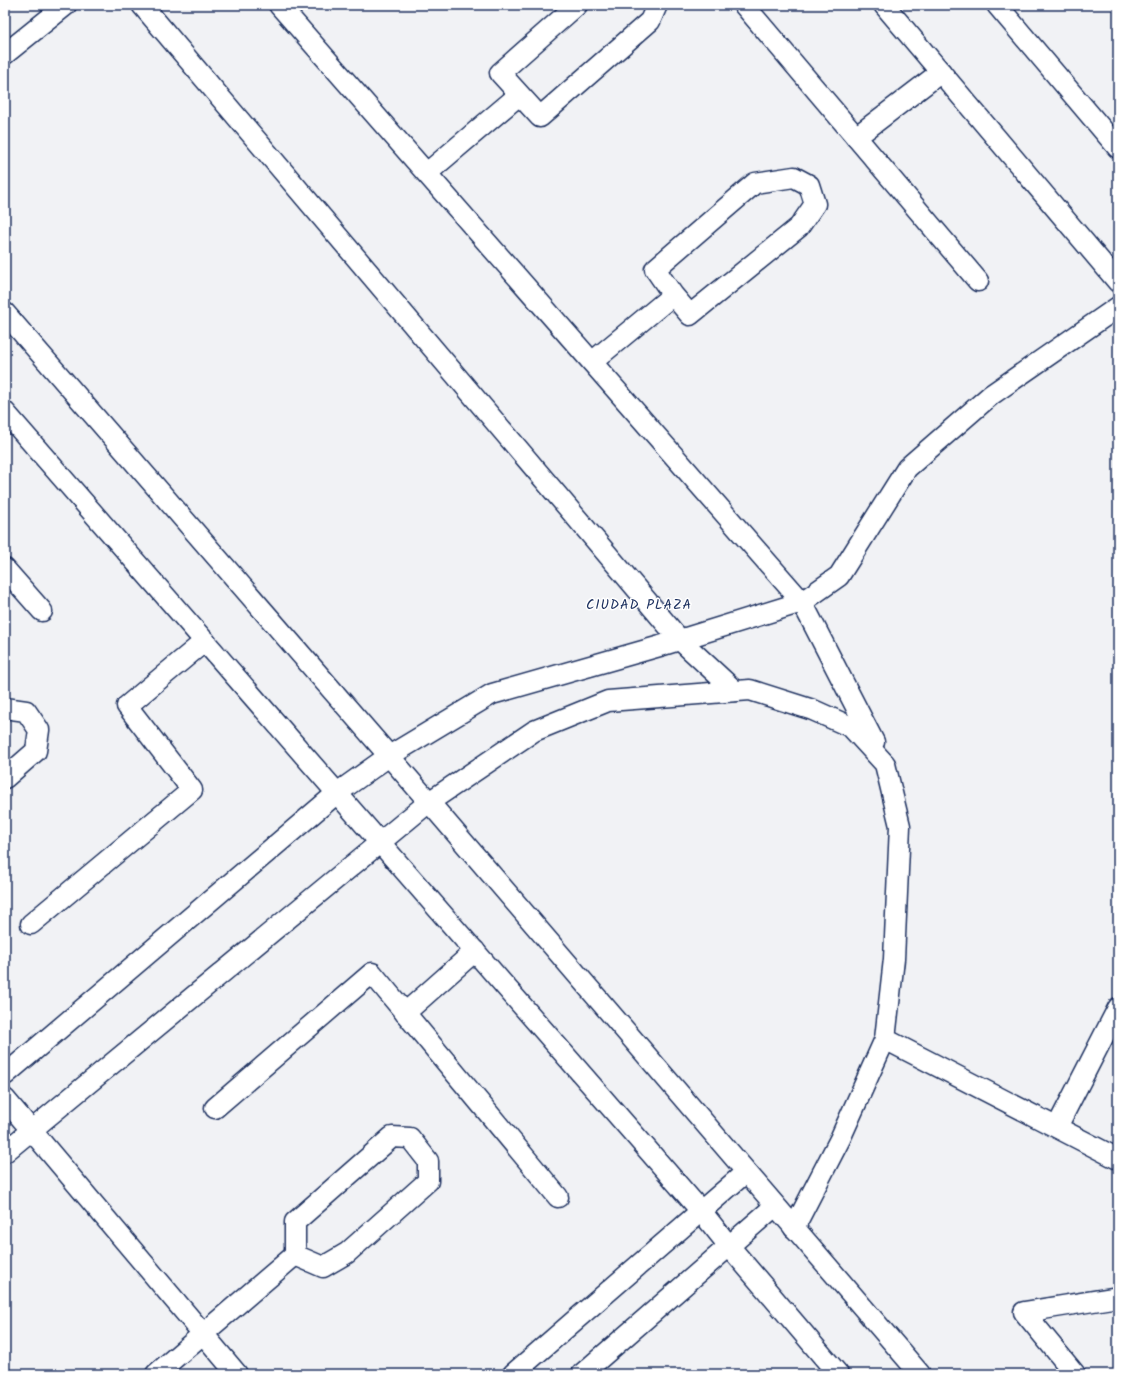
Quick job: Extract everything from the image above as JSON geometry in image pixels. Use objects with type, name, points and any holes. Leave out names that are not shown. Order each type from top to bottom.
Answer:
[{"type":"street","points":[[5,54],[66,5]]},
{"type":"street","points":[[142,5],[680,640],[735,691]]},
{"type":"street","points":[[279,5],[802,602],[885,764],[900,826],[894,959],[885,1039],[840,1139],[794,1228]]},
{"type":"street","points":[[576,5],[500,73],[540,117],[650,21],[657,5]]},
{"type":"street","points":[[744,5],[978,281]]},
{"type":"street","points":[[884,5],[1118,282]]},
{"type":"street","points":[[997,5],[1118,148]]},
{"type":"street","points":[[856,137],[941,72]]},
{"type":"street","points":[[427,173],[519,95]]},
{"type":"street","points":[[794,177],[809,185],[815,204],[799,227],[745,271],[690,315],[673,295],[655,269],[755,183],[794,177]]},
{"type":"street","points":[[592,362],[673,295]]},
{"type":"street","points":[[5,1075],[337,793],[389,756],[492,694],[680,640],[802,602],[839,576],[907,468],[991,395],[1118,307]]},
{"type":"street","points":[[5,313],[429,802],[920,1374]]},
{"type":"street","points":[[5,412],[701,1211],[838,1374]]},
{"type":"street","points":[[5,568],[42,611]]},
{"type":"street","points":[[31,924],[192,790],[127,706],[205,641]]},
{"type":"street","points":[[5,1152],[429,802],[534,731],[608,701],[750,690],[813,710],[851,727],[885,764]]},
{"type":"street","points":[[5,708],[26,711],[39,730],[36,752],[5,778]]},
{"type":"street","points":[[405,1013],[475,951]]},
{"type":"street","points":[[215,1108],[372,973],[558,1197]]},
{"type":"street","points":[[1057,1128],[1118,1008]]},
{"type":"street","points":[[885,1039],[1118,1159]]},
{"type":"street","points":[[5,1099],[237,1374]]},
{"type":"street","points":[[156,1374],[295,1255],[295,1222],[392,1137],[410,1138],[428,1161],[428,1181],[347,1253],[322,1267],[295,1255]]},
{"type":"street","points":[[513,1374],[746,1172]]},
{"type":"street","points":[[582,1374],[775,1206]]},
{"type":"street","points":[[1075,1374],[1024,1312],[1118,1297]]},
{"type":"district","name":"CIUDAD PLAZA","points":[[639,604]]}]
